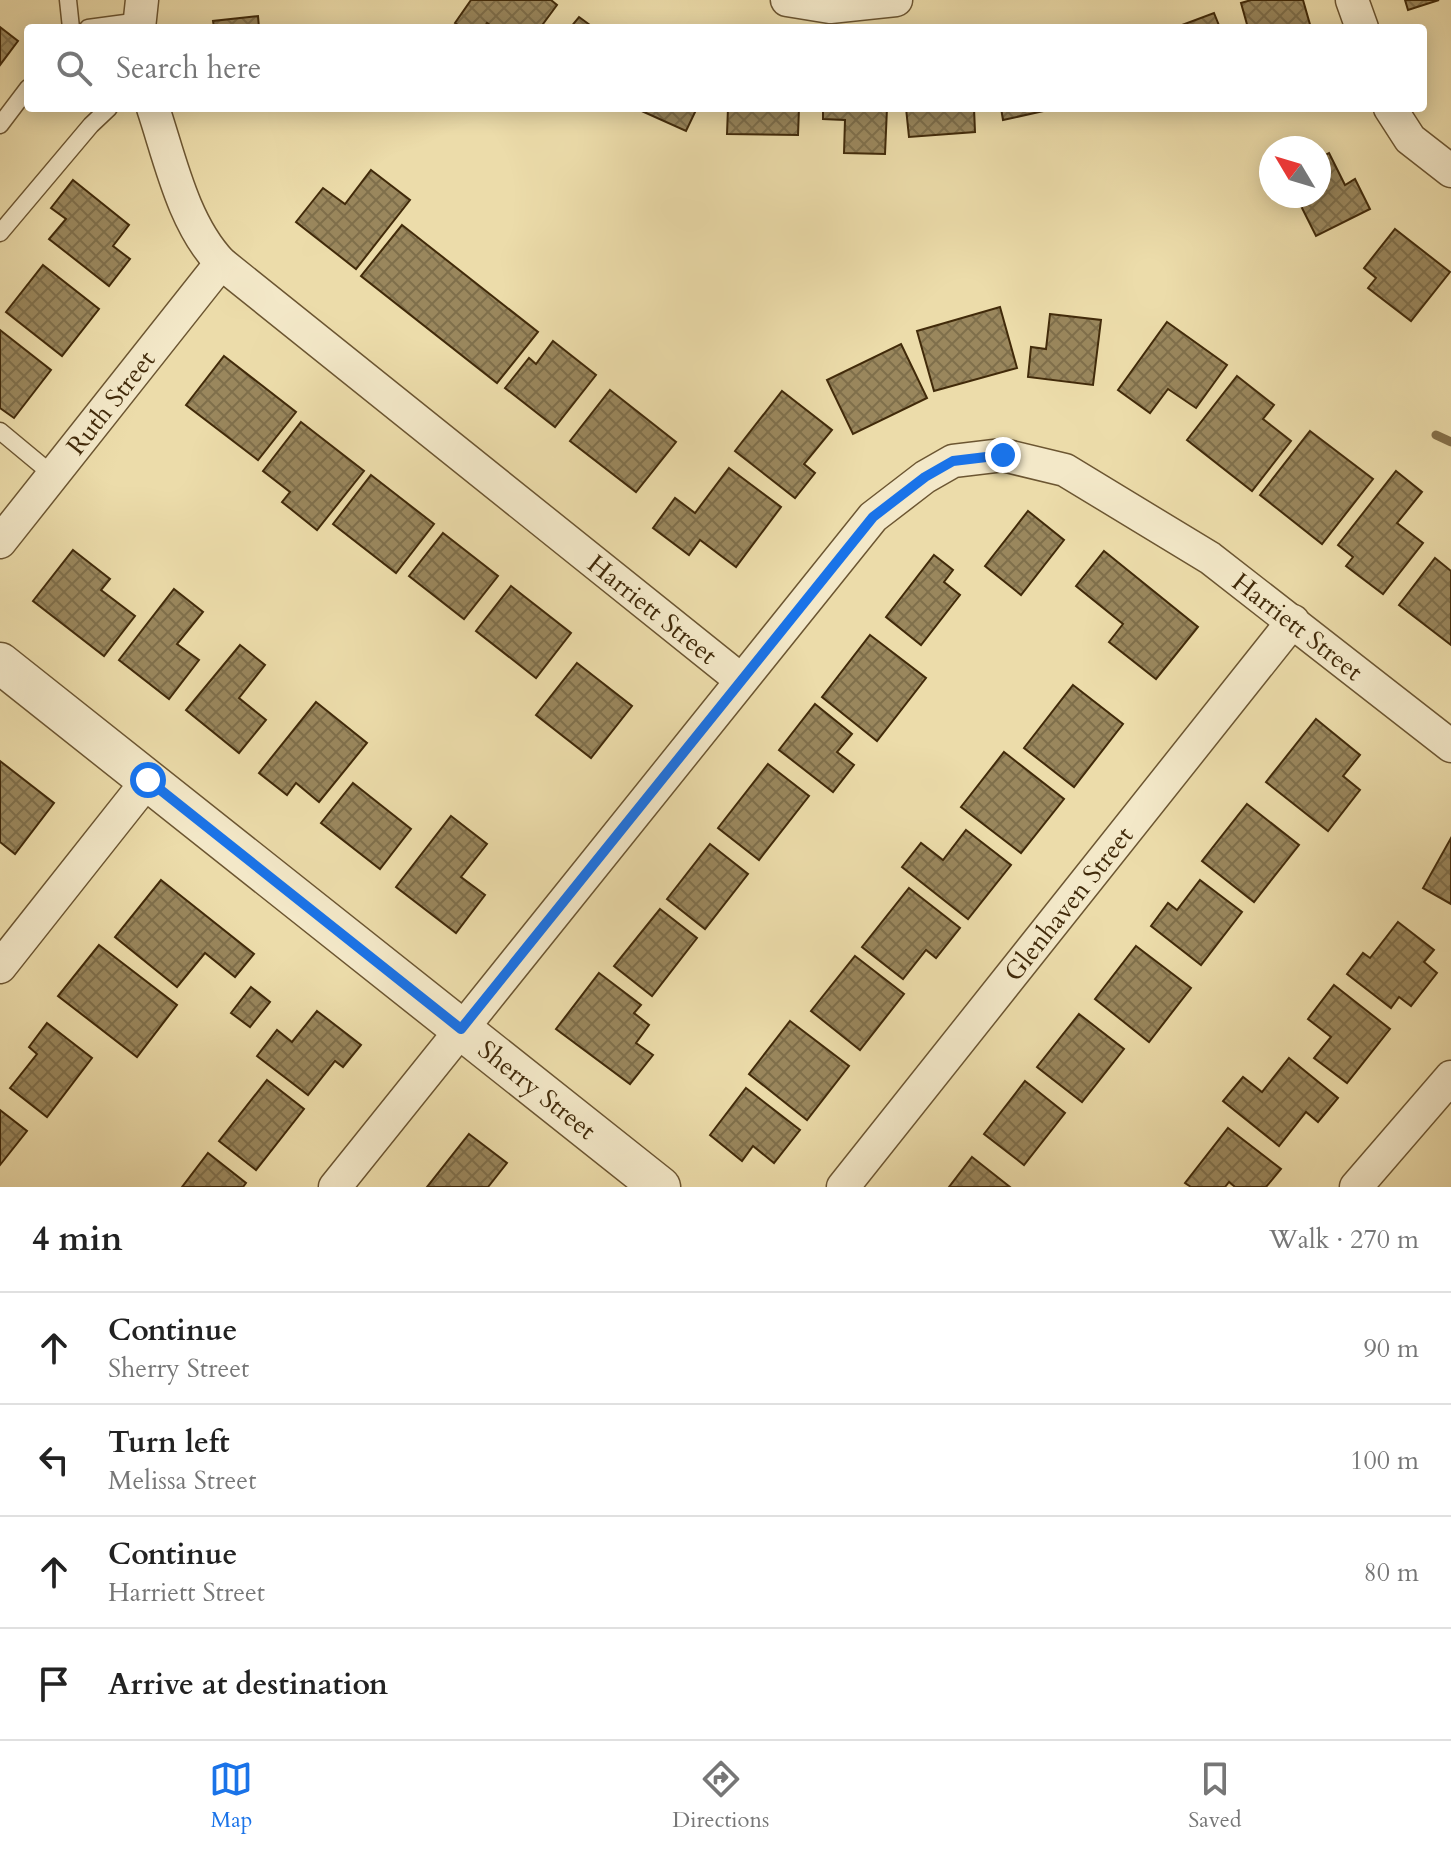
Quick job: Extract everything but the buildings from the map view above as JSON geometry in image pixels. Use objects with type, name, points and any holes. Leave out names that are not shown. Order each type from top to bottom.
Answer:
[{"type":"street","points":[[787,0],[830,7],[896,0]]},
{"type":"street","points":[[1352,0],[1361,24]]},
{"type":"street","name":"Harriett Street","points":[[154,112],[183,198],[210,251],[221,263],[741,680],[873,517],[925,477],[953,461],[1003,455],[1065,470],[1210,558],[1451,746]]},
{"type":"street","points":[[1393,112],[1410,139],[1451,171]]},
{"type":"street","name":"Ruth Street","points":[[0,542],[221,263]]},
{"type":"street","name":"Glenhaven Street","points":[[843,1187],[1293,621]]},
{"type":"street","name":"Sherry Street","points":[[0,663],[660,1187]]},
{"type":"street","points":[[335,1187],[741,680]]},
{"type":"street","points":[[0,967],[148,780]]},
{"type":"street","points":[[1356,1187],[1451,1077]]},
{"type":"lane","points":[[68,0],[71,24]]},
{"type":"lane","points":[[105,24],[140,16]]},
{"type":"lane","points":[[0,125],[24,93]]},
{"type":"lane","points":[[0,233],[105,112]]},
{"type":"lane","points":[[0,431],[53,475]]},
{"type":"waterway","points":[[1436,435],[1451,442]]},
{"type":"route","points":[[148,780],[461,1029],[873,517],[925,477],[953,461],[1003,455]]}]
